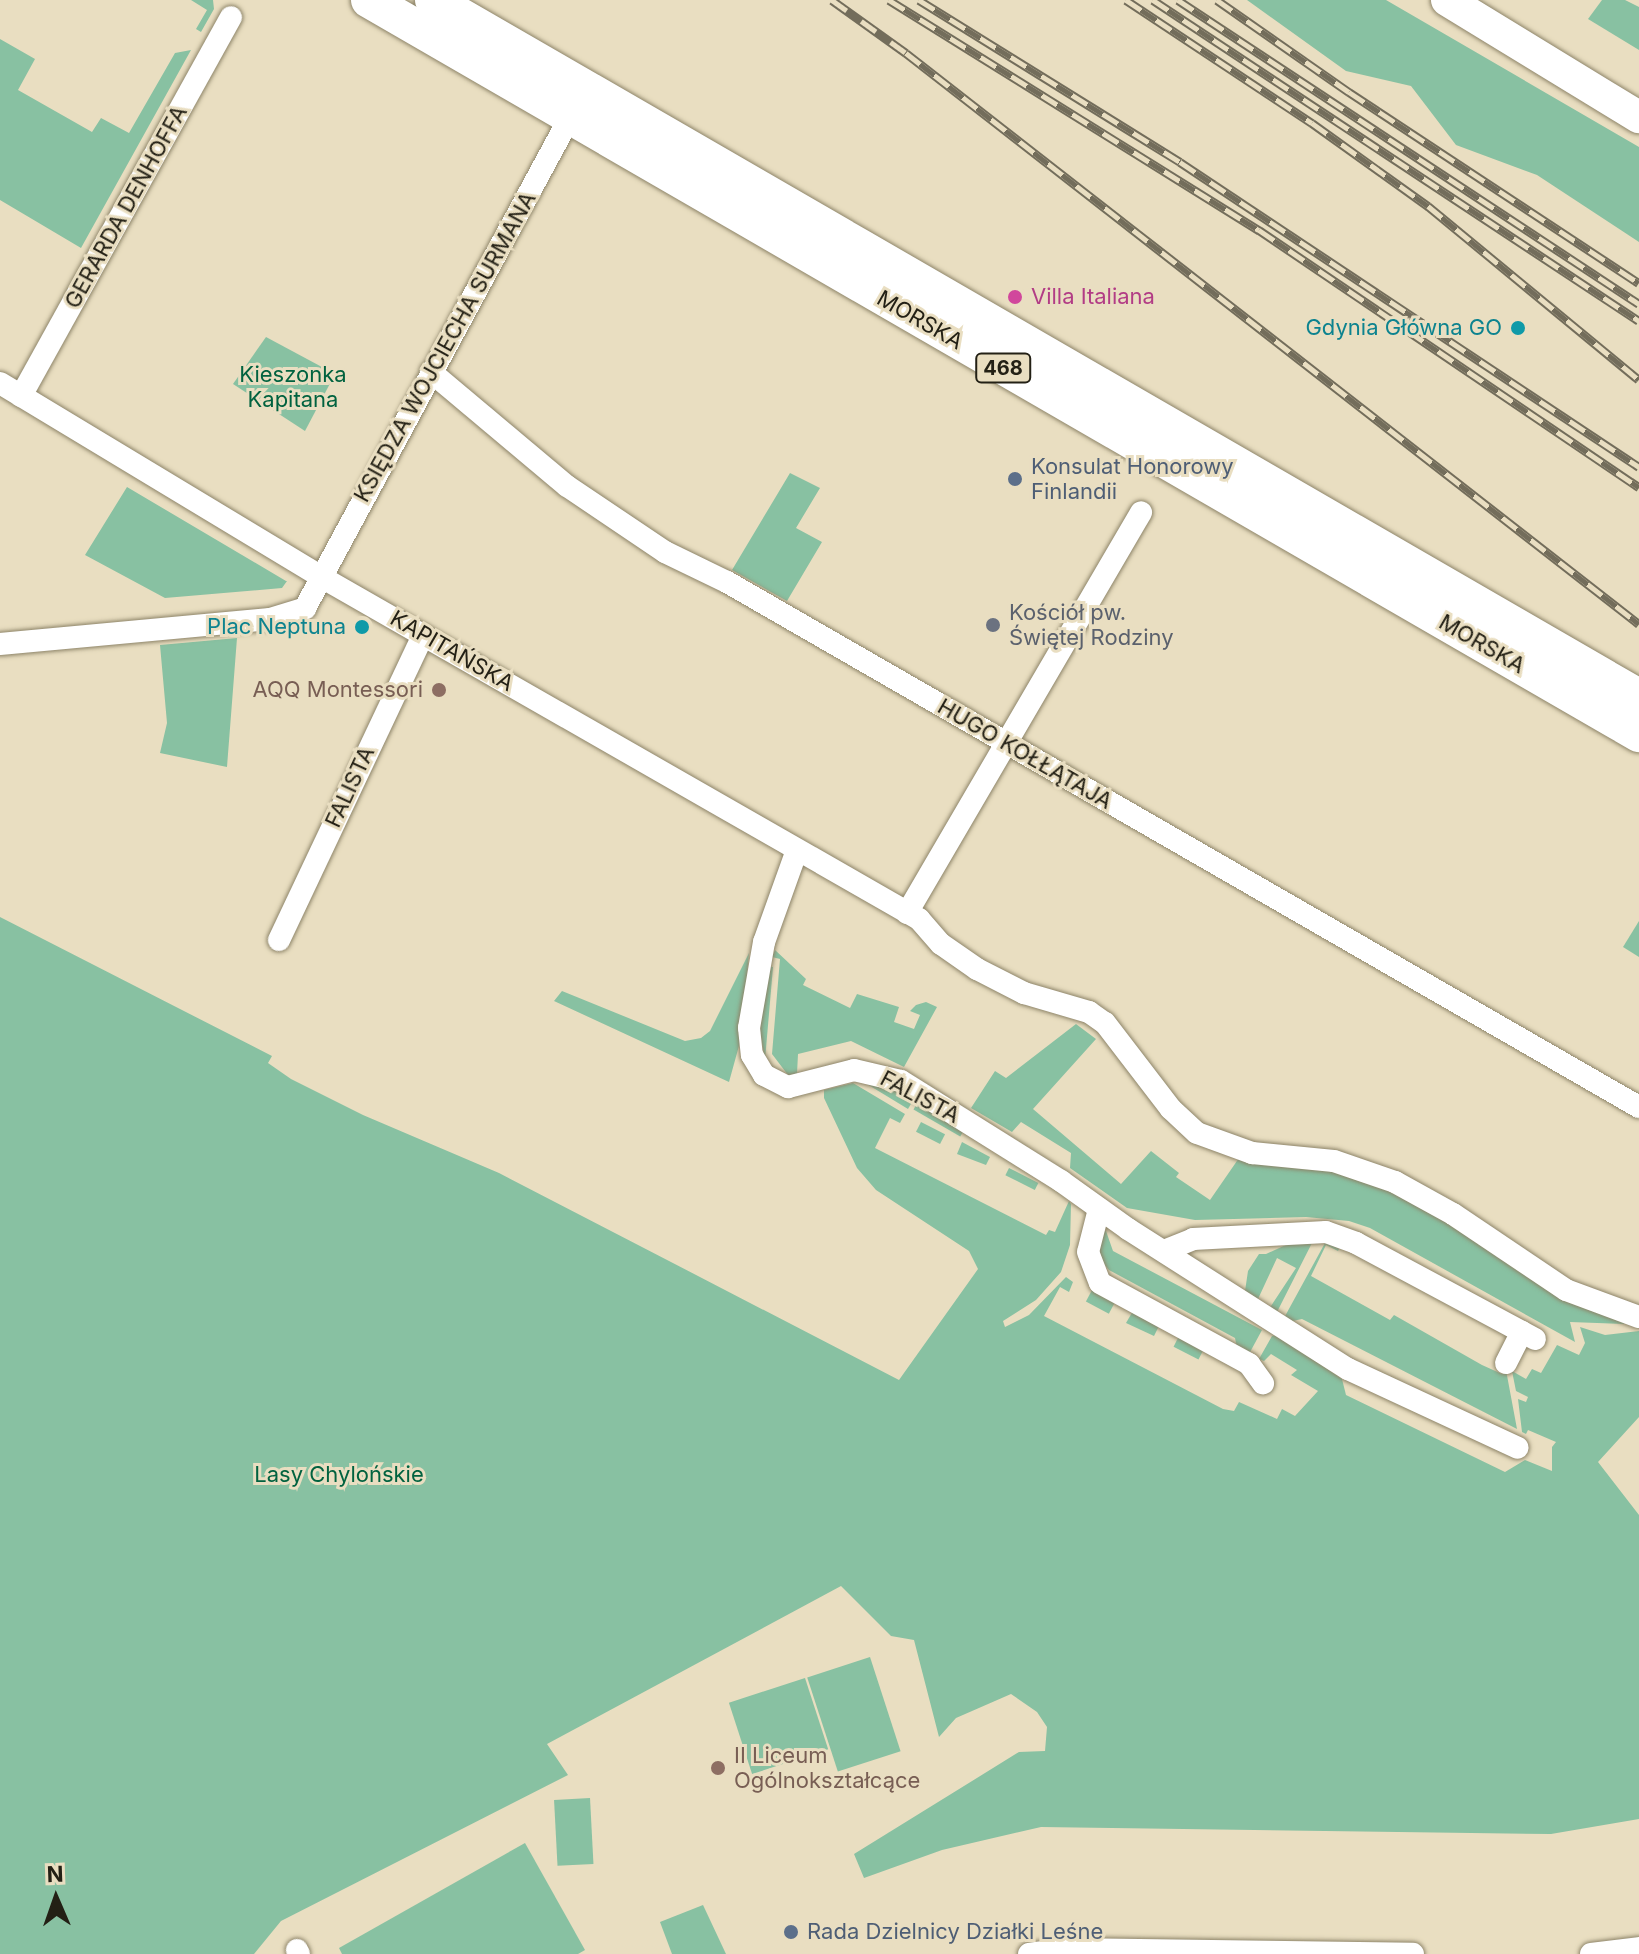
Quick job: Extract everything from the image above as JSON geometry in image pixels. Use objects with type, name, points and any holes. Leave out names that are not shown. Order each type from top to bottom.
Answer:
[{"type":"main road","name":"MORSKA","points":[[369,0],[1639,734]]},
{"type":"main road","name":"MORSKA","points":[[433,0],[1639,697]]},
{"type":"main road","points":[[1447,0],[1639,117]]},
{"type":"street","name":"GERARDA DENHOFFA","points":[[21,396],[231,17]]},
{"type":"street","name":"KSIĘDZA WOJCIECHA SURMANA","points":[[0,644],[285,616],[305,608],[570,117]]},
{"type":"street","name":"HUGO KOŁŁĄTAJA","points":[[431,372],[567,486],[620,524],[1639,1107]]},
{"type":"street","name":"KAPITAŃSKA","points":[[0,383],[323,578],[919,919],[952,953],[977,969],[1024,993],[1073,1005],[1105,1023],[1171,1109],[1197,1133],[1252,1153],[1334,1161],[1395,1182],[1453,1214],[1566,1290],[1639,1317]]},
{"type":"street","points":[[907,913],[1141,512]]},
{"type":"street","name":"FALISTA","points":[[279,940],[423,635]]},
{"type":"street","name":"FALISTA","points":[[797,850],[764,942],[755,995],[749,1044],[760,1071],[788,1087],[854,1070],[888,1076],[985,1132],[1348,1369],[1518,1448]]},
{"type":"street","points":[[1099,1209],[1088,1252],[1100,1283],[1249,1364],[1263,1383]]},
{"type":"street","points":[[1164,1251],[1193,1239],[1326,1232],[1356,1243],[1528,1336],[1506,1363]]},
{"type":"street","points":[[1591,1954],[1639,1948]]},
{"type":"street","points":[[1029,1954],[1066,1949],[1413,1954]]},
{"type":"green space","points":[[191,0],[213,0],[214,9],[201,32],[196,29],[207,10]]},
{"type":"green space","points":[[1247,0],[1386,0],[1639,147],[1639,242],[1537,175],[1456,145],[1411,86],[1346,71]]},
{"type":"green space","points":[[1602,0],[1625,0],[1639,7],[1639,50],[1588,19]]},
{"type":"green space","points":[[0,39],[35,59],[18,90],[92,132],[101,118],[129,133],[175,53],[191,50],[81,248],[0,200]]},
{"type":"green space","name":"Kieszonka Kapitana","points":[[266,337],[335,374],[305,431],[233,384]]},
{"type":"green space","points":[[790,473],[820,488],[796,528],[822,542],[787,601],[732,570]]},
{"type":"green space","points":[[127,487],[287,581],[282,588],[165,598],[85,555]]},
{"type":"green space","points":[[237,638],[227,767],[160,753],[167,723],[160,645]]},
{"type":"green space","name":"Lasy Chylońskie","points":[[0,917],[272,1056],[268,1063],[291,1079],[363,1115],[499,1173],[899,1380],[978,1269],[969,1251],[876,1190],[857,1168],[824,1098],[824,1090],[853,1083],[905,1114],[900,1123],[890,1118],[875,1148],[1046,1235],[1049,1230],[1055,1232],[1069,1201],[1071,1204],[1070,1245],[1061,1272],[1036,1300],[1003,1321],[1005,1327],[1029,1315],[1066,1277],[1073,1282],[1069,1292],[1060,1287],[1044,1316],[1223,1409],[1234,1411],[1239,1402],[1277,1419],[1282,1409],[1295,1416],[1318,1391],[1291,1375],[1297,1370],[1271,1354],[1264,1361],[1259,1359],[1272,1336],[1278,1335],[1342,1379],[1346,1395],[1505,1472],[1525,1460],[1552,1471],[1552,1447],[1556,1442],[1528,1430],[1526,1434],[1522,1432],[1518,1399],[1526,1402],[1528,1397],[1516,1391],[1512,1371],[1526,1379],[1532,1369],[1541,1373],[1557,1345],[1579,1355],[1585,1343],[1580,1327],[1605,1335],[1639,1331],[1639,1417],[1598,1462],[1639,1515],[1639,1819],[1551,1834],[1041,1827],[942,1850],[864,1878],[854,1854],[1019,1752],[1045,1751],[1047,1727],[1037,1712],[1011,1694],[956,1718],[939,1737],[914,1640],[891,1636],[841,1586],[547,1744],[568,1775],[281,1921],[254,1954],[0,1954]]},
{"type":"green space","points":[[1639,921],[1639,957],[1623,947]]},
{"type":"green space","points":[[775,950],[806,979],[803,985],[850,1008],[857,994],[899,1007],[894,1022],[914,1029],[920,1015],[910,1011],[916,1005],[926,1002],[937,1007],[904,1067],[851,1041],[798,1054],[797,1074],[788,1075],[772,1054],[780,959],[772,957]]},
{"type":"green space","points":[[749,953],[742,1035],[729,1082],[554,1001],[562,991],[685,1041],[701,1038],[710,1031]]},
{"type":"green space","points":[[768,966],[773,967],[765,1060],[760,1031]]},
{"type":"green space","points":[[1076,1024],[1096,1039],[1033,1109],[1121,1184],[1151,1151],[1179,1173],[1176,1177],[1210,1200],[1239,1158],[1341,1172],[1396,1193],[1624,1319],[1624,1324],[1570,1322],[1575,1342],[1370,1228],[1349,1221],[1306,1217],[1195,1220],[1127,1208],[1070,1168],[1071,1153],[1021,1122],[1012,1132],[971,1108],[995,1071],[1006,1078]]},
{"type":"green space","points":[[862,1081],[881,1082],[915,1097],[908,1109]]},
{"type":"green space","points":[[919,1100],[966,1127],[960,1137],[914,1110]]},
{"type":"green space","points":[[921,1122],[945,1134],[940,1144],[916,1132]]},
{"type":"green space","points":[[962,1142],[990,1157],[986,1165],[957,1154]]},
{"type":"green space","points":[[1009,1168],[1038,1183],[1035,1190],[1005,1175]]},
{"type":"green space","points":[[1100,1229],[1106,1231],[1113,1251],[1262,1330],[1249,1354],[1237,1348],[1235,1338],[1109,1270],[1096,1254]]},
{"type":"green space","points":[[1313,1241],[1277,1312],[1269,1309],[1296,1268],[1277,1258],[1258,1299],[1245,1291],[1248,1271],[1259,1254],[1290,1243]]},
{"type":"green space","points":[[1325,1243],[1341,1246],[1338,1251],[1326,1245],[1311,1276],[1390,1320],[1394,1315],[1482,1365],[1502,1374],[1506,1370],[1517,1429],[1302,1319],[1288,1322],[1284,1318]]},
{"type":"green space","points":[[1092,1290],[1115,1302],[1109,1314],[1086,1301]]},
{"type":"green space","points":[[1133,1311],[1159,1326],[1154,1336],[1126,1323]]},
{"type":"green space","points":[[1179,1336],[1204,1349],[1199,1359],[1174,1347]]},
{"type":"green space","points":[[870,1657],[901,1751],[838,1772],[807,1677]]},
{"type":"green space","points":[[805,1678],[828,1749],[752,1774],[729,1703]]},
{"type":"green space","points":[[590,1798],[593,1864],[558,1866],[554,1800]]},
{"type":"green space","points":[[525,1843],[585,1950],[578,1954],[342,1954],[339,1948]]},
{"type":"green space","points":[[703,1905],[726,1954],[672,1954],[660,1922]]},
{"type":"railway","points":[[832,0],[906,53],[1639,624]]},
{"type":"railway","points":[[889,0],[1259,230],[1639,487]]},
{"type":"railway","points":[[919,0],[1180,162],[1639,467]]},
{"type":"railway","points":[[1126,0],[1312,123],[1428,206],[1639,380]]},
{"type":"railway","points":[[1153,0],[1639,321]]},
{"type":"railway","points":[[1178,0],[1639,304]]},
{"type":"railway","points":[[1217,0],[1349,92],[1639,283]]},
{"type":"place","name":"Villa Italiana","points":[[1015,297]]},
{"type":"place","name":"Gdynia Główna GO","points":[[1518,328]]},
{"type":"place","name":"Konsulat Honorowy Finlandii","points":[[1015,479]]},
{"type":"place","name":"Kościół pw. Świętej Rodziny","points":[[993,625]]},
{"type":"place","name":"Plac Neptuna","points":[[362,627]]},
{"type":"place","name":"AQQ Montessori","points":[[439,690]]},
{"type":"place","name":"II Liceum Ogólnokształcące","points":[[718,1768]]},
{"type":"place","name":"Rada Dzielnicy Działki Leśne","points":[[791,1932]]}]
